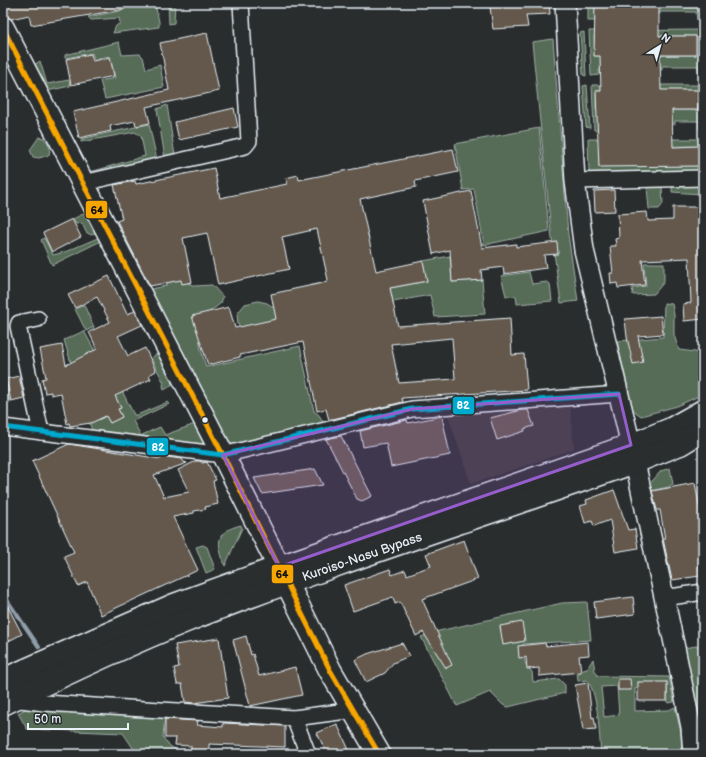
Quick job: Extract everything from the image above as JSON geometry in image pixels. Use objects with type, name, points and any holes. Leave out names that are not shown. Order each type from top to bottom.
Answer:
[{"type":"main road","points":[[3,28],[223,455],[330,670],[379,754]]},
{"type":"main road","name":"Kuroiso-Nasu Bypass","points":[[633,454],[671,429],[703,411]]},
{"type":"main road","name":"Kuroiso-Nasu Bypass","points":[[3,680],[174,605],[283,575],[633,454],[680,444],[703,430]]},
{"type":"main road","name":"Kuroiso-Nasu Bypass","points":[[8,702],[283,575]]},
{"type":"street","points":[[83,182],[245,146],[249,141],[241,3]]},
{"type":"street","points":[[565,3],[575,181],[584,250],[633,454],[690,727],[693,754]]},
{"type":"street","points":[[575,181],[703,178]]},
{"type":"street","points":[[38,319],[19,323],[18,326],[41,432]]},
{"type":"street","points":[[3,427],[223,455],[412,409],[619,394]]},
{"type":"street","points":[[664,598],[703,592]]},
{"type":"street","points":[[8,702],[294,718],[354,710]]},
{"type":"street","points":[[294,718],[308,754]]},
{"type":"highlighted area","points":[[619,394],[631,445],[279,567],[223,455],[412,409]]},
{"type":"shaded area","points":[[570,401],[574,449],[471,484],[447,412]]},
{"type":"green space","points":[[122,3],[156,3],[159,27],[113,33],[116,26],[120,23],[119,18],[91,20],[88,17],[120,11],[123,7]]},
{"type":"green space","points":[[168,3],[175,3],[174,23],[169,24]]},
{"type":"green space","points":[[588,3],[590,3],[590,5],[700,3],[700,20],[697,20],[696,12],[660,12],[660,14],[595,15],[595,21],[588,21]]},
{"type":"green space","points":[[700,30],[702,74],[699,74],[698,66],[662,66],[662,70],[599,70],[599,75],[591,76],[589,31]],"holes":[[[594,36],[696,36],[696,55],[595,56]]]},
{"type":"green space","points":[[584,32],[586,76],[583,75],[580,33]]},
{"type":"green space","points":[[553,39],[568,234],[578,301],[561,303],[551,231],[532,42]]},
{"type":"green space","points":[[119,42],[122,55],[140,54],[143,57],[146,69],[160,65],[164,87],[105,99],[100,81],[115,78],[110,56],[94,59],[92,53],[65,58],[65,55]]},
{"type":"green space","points":[[40,61],[47,84],[69,80],[70,86],[47,91],[34,65]]},
{"type":"green space","points":[[587,85],[590,128],[586,127],[583,86]]},
{"type":"green space","points":[[592,85],[702,85],[702,129],[699,129],[699,121],[675,121],[675,124],[608,124],[607,130],[594,130]],"holes":[[[698,90],[698,110],[596,110],[596,91]]]},
{"type":"green space","points":[[167,105],[175,156],[165,158],[157,109]]},
{"type":"green space","points":[[149,124],[157,160],[90,176],[87,171],[94,171],[145,156],[141,136],[135,132],[81,142],[81,139]]},
{"type":"green space","points":[[539,128],[549,231],[484,245],[474,189],[463,190],[455,144]]},
{"type":"green space","points":[[39,137],[44,138],[50,150],[49,155],[39,158],[33,157],[30,150]]},
{"type":"green space","points":[[588,139],[703,139],[703,172],[593,176],[589,172]],"holes":[[[700,146],[701,166],[599,166],[599,147]]]},
{"type":"green space","points":[[672,185],[701,185],[701,194],[672,192]]},
{"type":"green space","points":[[662,186],[663,204],[659,209],[649,209],[647,187]]},
{"type":"green space","points":[[87,212],[97,232],[91,235],[86,232],[82,223],[76,224],[73,219]]},
{"type":"green space","points":[[100,237],[101,241],[52,265],[41,240],[44,238],[53,255],[65,252]]},
{"type":"green space","points":[[450,256],[452,282],[482,280],[485,314],[435,317],[430,295],[393,302],[390,288],[427,281],[423,261]]},
{"type":"green space","points":[[644,263],[664,263],[664,282],[654,294],[633,295],[632,288],[646,286]]},
{"type":"green space","points":[[529,272],[532,284],[547,282],[550,284],[552,301],[517,304],[516,296],[506,296],[501,276]]},
{"type":"green space","points":[[172,278],[177,278],[195,286],[212,285],[223,297],[221,303],[201,319],[200,346],[206,367],[300,346],[314,411],[319,415],[325,425],[229,449],[147,290],[165,286]]},
{"type":"green space","points":[[258,301],[267,303],[276,309],[277,324],[242,333],[238,324],[237,314],[245,304]]},
{"type":"green space","points":[[664,303],[672,304],[674,315],[674,335],[679,350],[703,353],[703,394],[677,406],[641,416],[633,410],[617,341],[663,337]]},
{"type":"green space","points":[[84,305],[94,327],[86,331],[75,309]]},
{"type":"green space","points":[[84,331],[109,377],[114,375],[134,415],[168,402],[169,404],[133,421],[142,438],[142,435],[160,427],[165,435],[195,424],[206,447],[92,431],[64,340]],"holes":[[[97,360],[121,408],[118,409],[122,417],[110,423],[106,416],[98,420],[75,374]]]},
{"type":"green space","points":[[158,353],[172,380],[171,386],[164,390],[164,383],[151,358]]},
{"type":"green space","points":[[4,375],[10,402],[3,402]]},
{"type":"green space","points":[[670,468],[673,484],[669,487],[649,491],[648,486],[661,471]]},
{"type":"green space","points":[[241,525],[242,528],[225,566],[220,551],[220,540],[226,531]]},
{"type":"green space","points":[[203,545],[207,547],[215,569],[206,573],[196,547]]},
{"type":"green space","points":[[587,602],[591,640],[523,644],[525,663],[532,672],[533,682],[559,679],[565,685],[565,693],[508,707],[503,705],[490,692],[457,706],[421,637],[439,631],[562,603]]},
{"type":"green space","points":[[703,645],[703,754],[698,754],[677,649]]},
{"type":"green space","points":[[593,659],[595,671],[598,676],[669,677],[674,702],[668,703],[667,682],[640,687],[635,689],[635,711],[669,710],[675,707],[681,733],[682,754],[601,754],[598,716],[594,695],[587,680],[578,681],[577,672],[587,669]],"holes":[[[617,686],[619,715],[604,717],[601,687]]]},
{"type":"green space","points":[[31,706],[165,716],[163,737],[173,748],[185,752],[214,754],[137,754],[123,733],[27,729],[18,713]]},
{"type":"building","points":[[3,3],[124,3],[125,9],[31,25],[29,15],[11,19],[6,16]]},
{"type":"building","points":[[518,3],[549,3],[550,14],[526,15],[528,27],[493,29],[490,7]]},
{"type":"building","points":[[595,3],[659,3],[659,36],[696,36],[696,55],[660,55],[661,90],[698,90],[698,110],[672,110],[673,147],[700,146],[701,166],[599,167],[596,91],[601,91],[600,56],[594,56]]},
{"type":"building","points":[[207,33],[219,91],[146,107],[150,123],[136,126],[135,121],[110,126],[111,131],[79,138],[73,112],[169,90],[160,43]]},
{"type":"building","points":[[91,54],[93,61],[110,57],[114,76],[71,85],[66,59]]},
{"type":"building","points":[[234,108],[238,127],[179,140],[175,122]]},
{"type":"building","points":[[453,149],[458,172],[415,181],[416,187],[360,199],[376,271],[423,261],[427,281],[390,288],[398,326],[510,318],[512,355],[524,354],[527,390],[402,398],[403,402],[329,420],[326,409],[317,411],[303,342],[240,355],[240,357],[208,365],[192,316],[229,307],[235,328],[276,319],[271,294],[327,282],[328,280],[317,229],[282,237],[289,269],[218,285],[207,233],[183,238],[192,282],[182,284],[181,280],[150,286],[117,221],[122,219],[114,185],[135,181],[136,184],[214,168],[220,198],[287,184],[286,178],[298,175],[299,180]],"holes":[[[452,338],[455,379],[399,383],[391,344]]]},
{"type":"building","points":[[614,190],[615,211],[595,212],[594,191]]},
{"type":"building","points":[[471,191],[482,248],[516,244],[516,247],[557,242],[558,254],[544,255],[546,268],[504,274],[503,267],[481,270],[482,280],[452,282],[450,250],[433,254],[423,201]]},
{"type":"building","points":[[673,207],[699,207],[699,213],[703,213],[703,319],[684,321],[683,304],[691,303],[689,258],[642,260],[645,285],[618,288],[617,283],[611,284],[610,273],[613,273],[610,246],[616,246],[615,239],[619,238],[618,214],[647,212],[648,221],[673,220]]},
{"type":"building","points":[[72,219],[81,237],[52,252],[43,233]]},
{"type":"building","points":[[109,276],[127,314],[135,311],[142,325],[118,336],[128,356],[145,348],[156,371],[149,375],[151,379],[115,396],[121,408],[118,409],[122,417],[110,423],[106,416],[91,423],[70,426],[69,423],[67,424],[61,393],[51,395],[51,392],[45,393],[42,379],[46,378],[40,349],[62,345],[66,365],[97,349],[89,332],[110,322],[97,297],[75,308],[68,295]]},
{"type":"building","points":[[661,316],[663,334],[638,336],[643,362],[633,364],[625,319]]},
{"type":"building","points":[[19,376],[24,398],[11,401],[6,379]]},
{"type":"building","points":[[522,410],[528,410],[534,426],[524,429],[525,431],[497,440],[490,418]]},
{"type":"building","points":[[442,416],[450,455],[391,467],[386,443],[363,447],[360,431],[407,420],[408,423]]},
{"type":"building","points":[[341,436],[372,496],[362,501],[357,499],[326,439]]},
{"type":"building","points":[[69,444],[161,459],[160,456],[182,459],[187,463],[154,475],[164,497],[189,492],[178,470],[196,461],[201,461],[202,463],[207,462],[216,480],[213,481],[218,504],[205,507],[206,509],[194,511],[194,513],[173,517],[198,570],[101,615],[87,582],[78,586],[64,556],[74,552],[32,461]]},
{"type":"building","points":[[315,469],[323,485],[262,494],[254,478]]},
{"type":"building","points":[[695,483],[700,510],[703,509],[703,565],[699,565],[700,576],[672,580],[663,539],[665,539],[660,510],[657,510],[652,491]]},
{"type":"building","points":[[614,490],[628,530],[635,529],[638,548],[615,552],[610,520],[594,526],[592,521],[585,523],[580,506],[587,504],[586,500]]},
{"type":"building","points":[[464,540],[478,579],[422,599],[452,665],[446,668],[423,632],[416,636],[400,602],[395,604],[393,597],[353,611],[344,585],[390,569],[392,575],[405,570],[407,575],[431,566],[426,554]]},
{"type":"building","points":[[3,597],[22,634],[3,644]]},
{"type":"building","points":[[633,597],[635,614],[596,619],[594,602]]},
{"type":"building","points":[[522,622],[525,641],[503,645],[500,626]]},
{"type":"building","points":[[246,636],[259,676],[295,667],[302,695],[250,706],[233,640]]},
{"type":"building","points":[[219,638],[228,698],[194,703],[185,702],[182,684],[177,684],[174,668],[179,667],[175,645]]},
{"type":"building","points":[[588,642],[589,655],[579,656],[581,672],[539,676],[539,668],[527,669],[526,657],[519,658],[518,646],[545,643],[546,646]]},
{"type":"building","points":[[402,643],[409,656],[393,663],[385,673],[366,682],[355,660],[367,654]]},
{"type":"building","points":[[618,679],[630,679],[631,690],[618,690]]},
{"type":"building","points":[[638,682],[667,682],[667,701],[638,701]]},
{"type":"building","points":[[588,683],[592,718],[594,717],[596,729],[583,730],[575,685]]},
{"type":"building","points":[[165,719],[198,721],[197,725],[223,727],[223,723],[285,726],[285,747],[209,744],[209,751],[191,750],[191,746],[175,745],[176,738],[165,738]]},
{"type":"building","points":[[337,724],[351,754],[327,754],[317,733]]},
{"type":"waterway","points":[[3,594],[39,647]]},
{"type":"transit line","name":"64","points":[[3,28],[223,455],[330,670],[379,754]]},
{"type":"transit line","name":"82","points":[[3,427],[223,455],[412,409],[619,394]]}]
